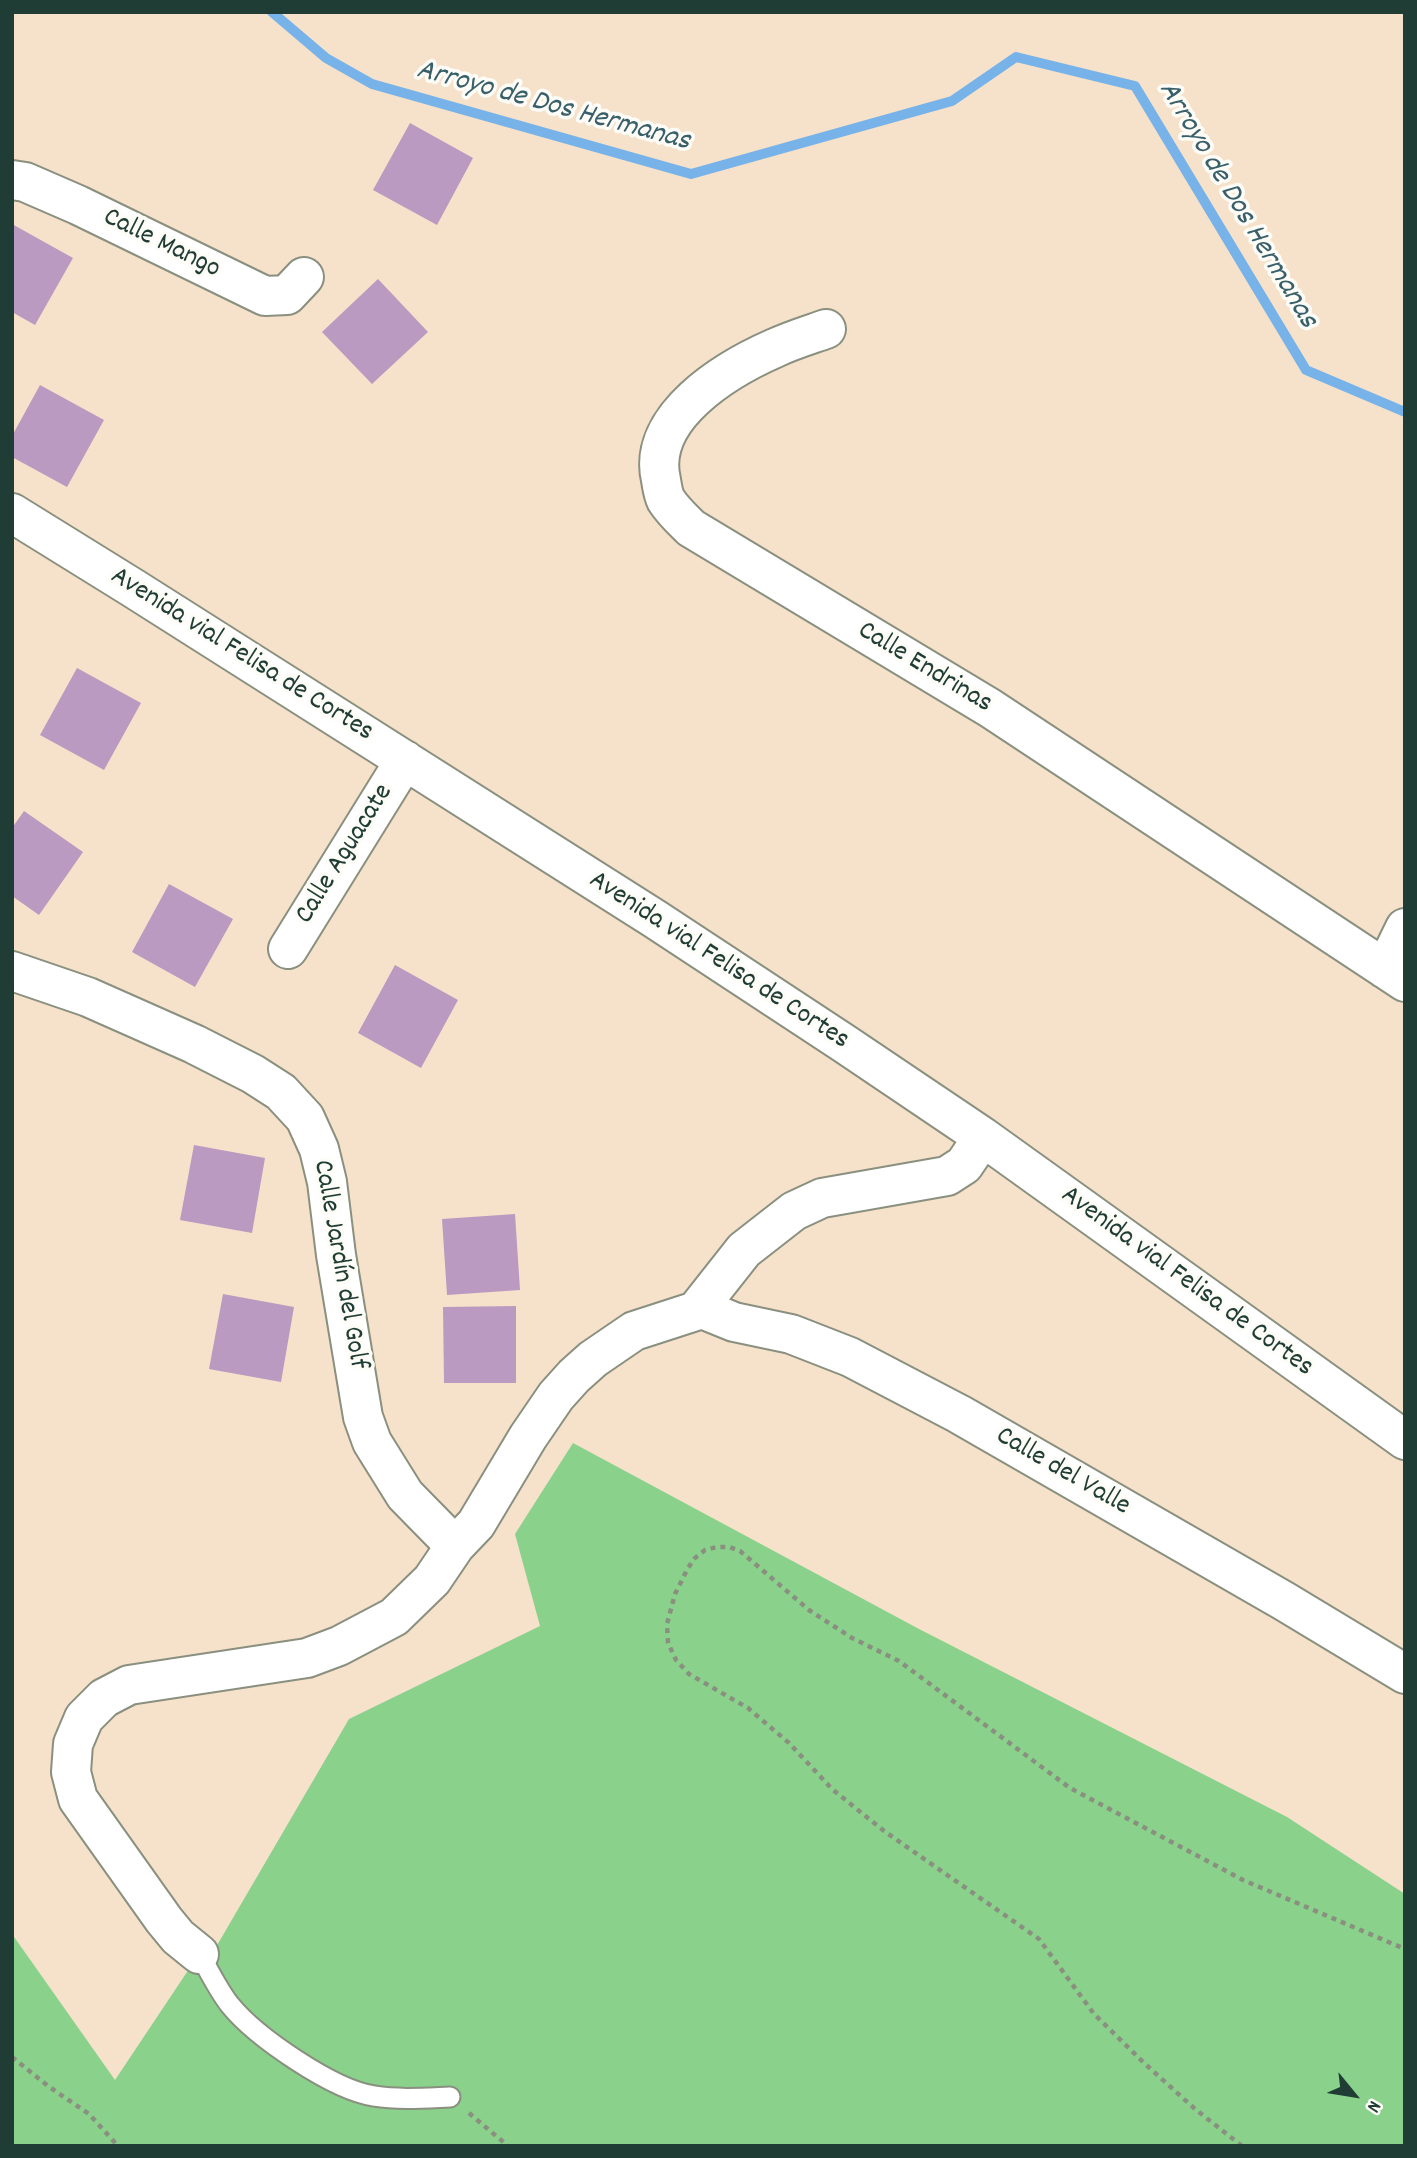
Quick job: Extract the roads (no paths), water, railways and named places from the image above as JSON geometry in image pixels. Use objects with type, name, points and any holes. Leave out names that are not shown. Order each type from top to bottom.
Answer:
[{"type":"street","name":"Calle Mango","points":[[12,180],[24,182],[78,205],[265,296],[287,295],[304,277]]},
{"type":"street","name":"Calle Endrinas","points":[[826,329],[775,348],[725,374],[696,396],[673,422],[660,448],[658,468],[665,498],[676,514],[691,528],[990,708],[1395,976]]},
{"type":"street","name":"Avenida vial Felisa de Cortes","points":[[12,513],[666,927],[983,1137],[1405,1440]]},
{"type":"street","name":"Calle Aguacate","points":[[288,950],[405,760]]},
{"type":"street","points":[[1395,976],[1405,928]]},
{"type":"street","name":"Calle Jardín del Golf","points":[[12,971],[88,997],[194,1044],[272,1086],[305,1118],[319,1149],[327,1182],[336,1255],[363,1417],[372,1442],[405,1495],[455,1546]]},
{"type":"street","points":[[199,1954],[178,1937],[164,1920],[78,1798],[71,1772],[73,1744],[84,1718],[104,1698],[129,1685],[307,1658],[375,1628],[402,1609],[432,1580],[455,1546],[476,1524],[556,1395],[593,1359],[634,1331],[702,1309],[699,1307],[744,1250],[793,1211],[822,1198],[947,1176],[964,1164],[983,1137]]},
{"type":"street","name":"Calle del Valle","points":[[702,1309],[734,1322],[791,1334],[850,1357],[959,1414],[1284,1601],[1405,1674]]},
{"type":"lane","points":[[199,1954],[230,2004],[268,2041],[329,2079],[372,2096],[419,2099],[450,2097]]},
{"type":"waterway","name":"Arroyo de Dos Hermanas","points":[[272,12],[326,58],[372,84],[691,174],[952,101],[1016,57],[1135,86],[1306,370],[1405,412]]}]
